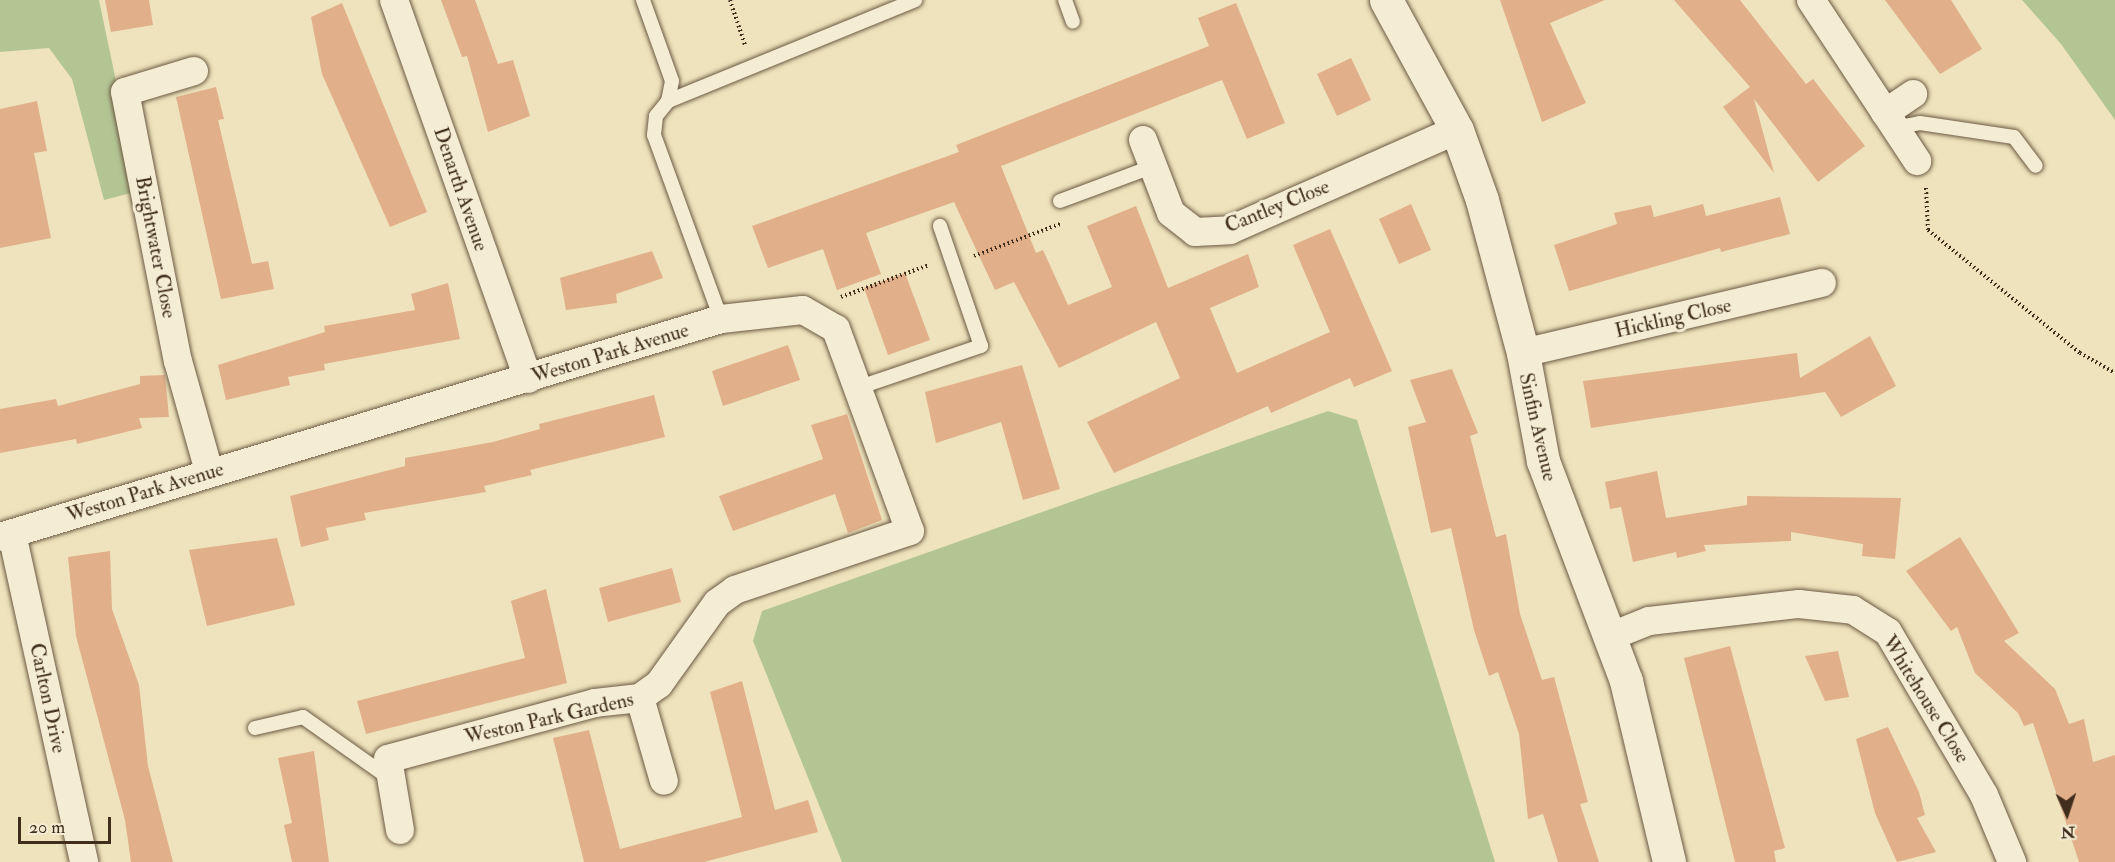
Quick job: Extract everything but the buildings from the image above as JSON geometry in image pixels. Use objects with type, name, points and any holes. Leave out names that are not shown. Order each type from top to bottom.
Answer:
[{"type":"street","name":"Denarth Avenue","points":[[394,0],[528,379]]},
{"type":"street","name":"Sinfin Avenue","points":[[1386,0],[1457,130],[1523,353],[1543,461],[1640,725],[1670,862]]},
{"type":"street","points":[[1811,0],[1917,161]]},
{"type":"street","name":"Brightwater Close","points":[[194,71],[125,92],[178,361],[209,471]]},
{"type":"street","points":[[1890,121],[1913,94]]},
{"type":"street","name":"Cantley Close","points":[[1143,140],[1171,213],[1195,231],[1230,230],[1457,130]]},
{"type":"street","name":"Hickling Close","points":[[1523,353],[1822,283]]},
{"type":"street","name":"Weston Park Avenue","points":[[6,535],[209,471],[528,379],[721,319],[786,309],[816,314]]},
{"type":"street","points":[[816,314],[843,339],[860,387]]},
{"type":"street","name":"Weston Park Gardens","points":[[400,830],[388,759],[595,703],[640,698],[660,684],[717,603],[735,590],[910,531],[860,387]]},
{"type":"street","name":"Carlton Drive","points":[[6,535],[84,862]]},
{"type":"street","name":"Whitehouse Close","points":[[1609,637],[1649,621],[1799,604],[1853,610],[1888,632],[1984,795],[2012,862]]},
{"type":"street","points":[[640,698],[664,781]]},
{"type":"lane","points":[[643,0],[672,81],[668,101],[656,116],[654,135],[721,319]]},
{"type":"lane","points":[[668,101],[915,0]]},
{"type":"lane","points":[[1065,0],[1073,22]]},
{"type":"lane","points":[[1890,121],[1920,123],[2014,137],[2036,166]]},
{"type":"lane","points":[[1060,201],[1154,166]]},
{"type":"lane","points":[[860,387],[981,346],[940,226]]},
{"type":"lane","points":[[255,728],[303,717],[391,779]]},
{"type":"path","points":[[730,0],[752,67]]},
{"type":"path","points":[[1917,161],[1927,180],[1928,230],[2080,353],[2115,373]]},
{"type":"path","points":[[816,314],[855,288],[917,265],[953,264]]},
{"type":"green space","points":[[0,0],[99,0],[139,191],[104,200],[72,79],[49,48],[0,52]]},
{"type":"green space","points":[[2022,0],[2115,0],[2115,120],[2061,44]]},
{"type":"green space","points":[[1328,411],[1357,420],[1495,862],[842,862],[753,641],[762,611]]}]
